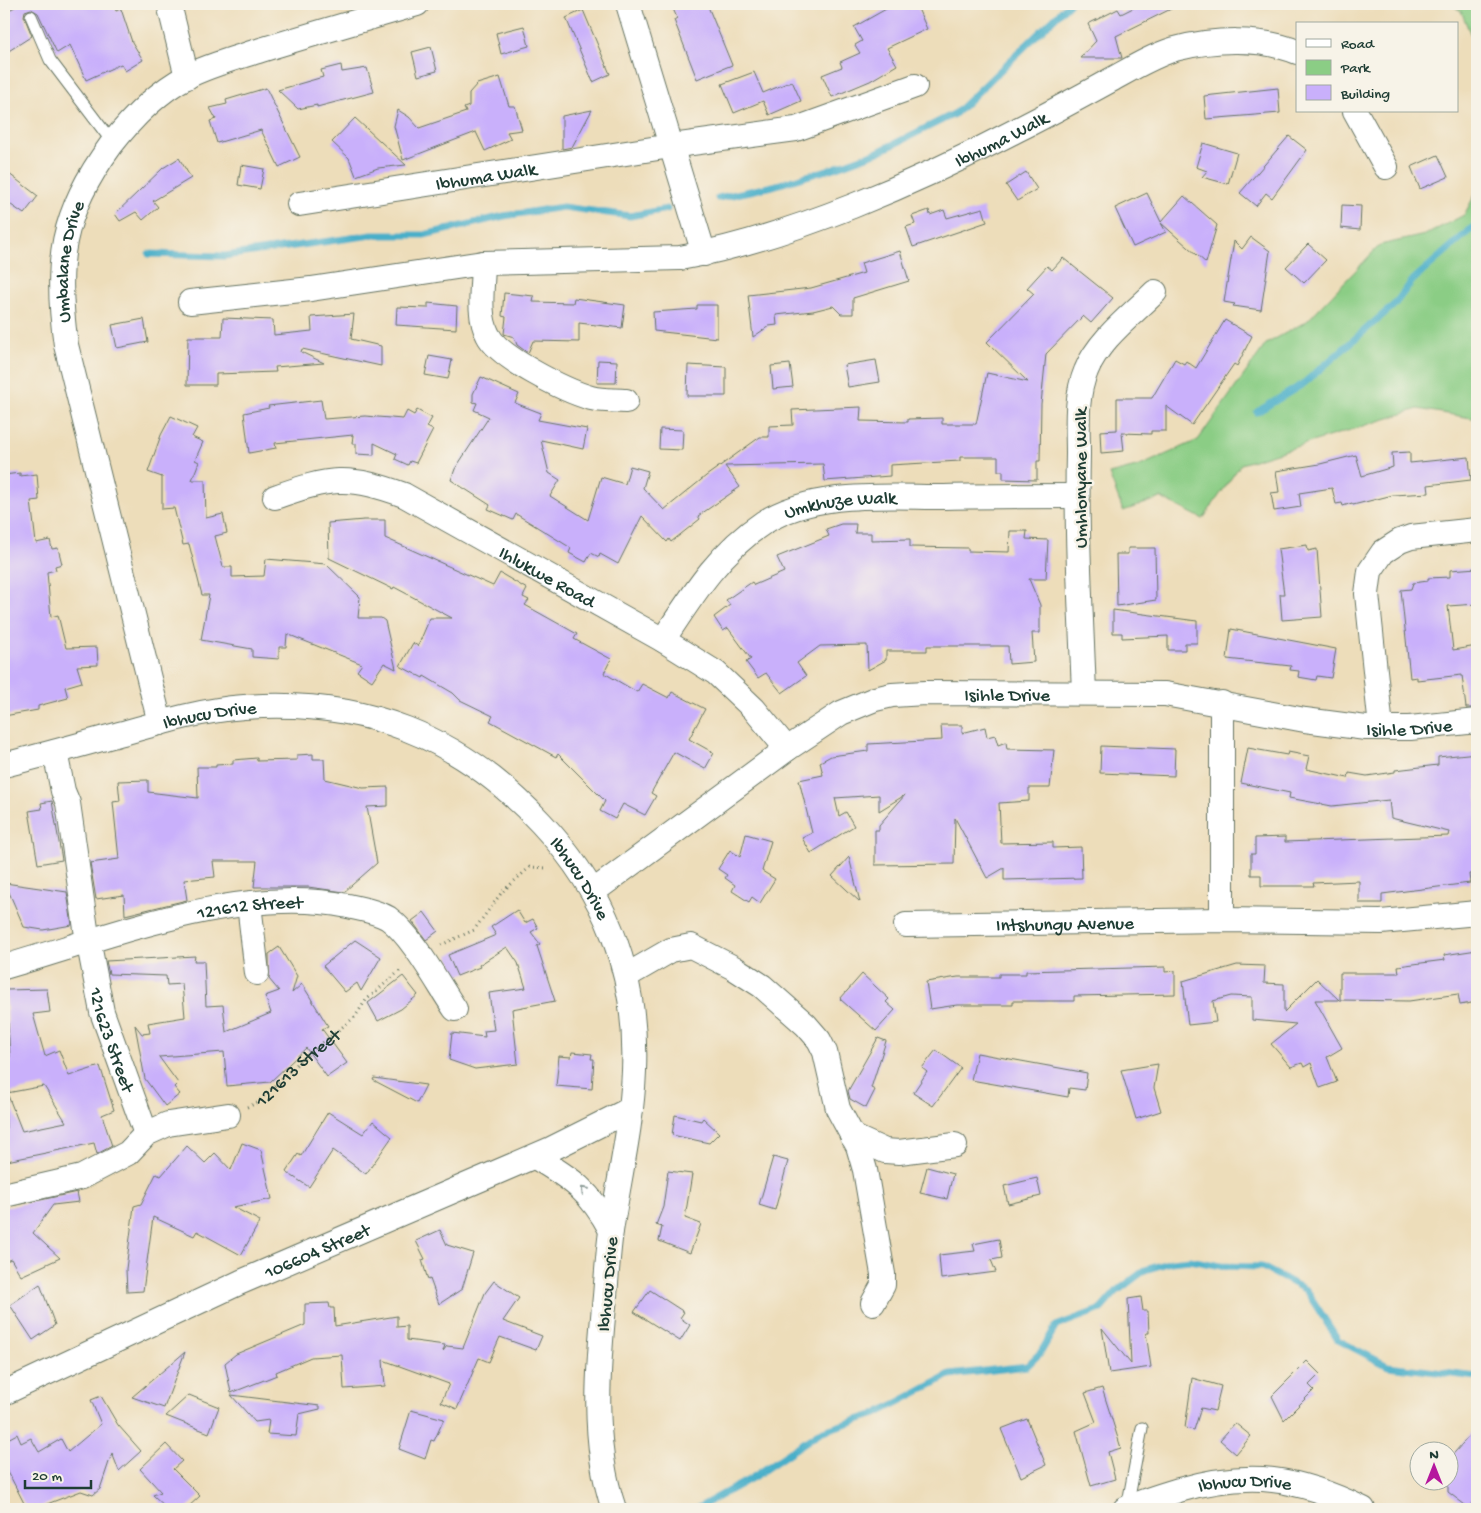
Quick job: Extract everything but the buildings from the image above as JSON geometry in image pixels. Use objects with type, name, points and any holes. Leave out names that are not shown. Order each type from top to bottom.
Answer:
[{"type":"street","points":[[169,4],[187,77]]},
{"type":"street","name":"Umbalane Drive","points":[[160,723],[66,345],[61,310],[62,252],[69,219],[81,191],[113,143],[150,103],[187,77],[214,65],[286,42],[417,4]]},
{"type":"street","points":[[628,4],[704,254]]},
{"type":"street","name":"Ibhuma Walk","points":[[190,302],[311,289],[483,263],[680,258],[704,254],[825,216],[900,185],[997,141],[1143,63],[1172,50],[1204,44],[1252,42],[1283,46],[1296,52]]},
{"type":"street","name":"Ibhuma Walk","points":[[300,204],[671,146],[796,130],[915,86]]},
{"type":"street","points":[[1357,112],[1386,167]]},
{"type":"street","points":[[483,263],[482,314],[487,334],[494,344],[512,358],[562,386],[592,398],[626,401]]},
{"type":"street","name":"Umhlonyane Walk","points":[[1084,693],[1077,496],[1079,402],[1086,371],[1093,357],[1108,339],[1155,292]]},
{"type":"street","name":"Ihlukwe Road","points":[[275,496],[326,481],[357,481],[373,484],[404,495],[664,640],[716,673],[754,709],[787,750]]},
{"type":"street","name":"Umkhuze Walk","points":[[664,640],[704,578],[720,560],[763,523],[805,505],[878,497],[1077,496]]},
{"type":"street","points":[[1381,728],[1366,594],[1370,570],[1383,552],[1410,537],[1477,530]]},
{"type":"street","name":"Isihle Drive","points":[[594,891],[787,750],[841,713],[859,705],[892,695],[925,693],[1165,694],[1348,727],[1381,728],[1477,721]]},
{"type":"street","points":[[1222,703],[1222,920]]},
{"type":"street","name":"Ibhucu Drive","points":[[4,765],[215,710],[243,707],[300,706],[356,713],[416,732],[445,745],[473,762],[516,796],[562,844],[594,891],[609,921],[626,976],[635,1032],[631,1109],[611,1230],[600,1346],[598,1410],[607,1481],[614,1509]]},
{"type":"street","name":"121623 Street","points":[[55,752],[63,791],[68,803],[102,1012],[146,1134]]},
{"type":"street","name":"121612 Street","points":[[4,967],[188,913],[249,904],[316,901],[368,910],[387,918],[398,927],[419,954],[455,1009]]},
{"type":"street","points":[[249,904],[257,973]]},
{"type":"street","name":"Intshungu Avenue","points":[[906,925],[1222,920],[1381,922],[1477,913]]},
{"type":"street","points":[[626,976],[671,950],[685,946],[701,950],[762,986],[806,1025],[822,1046],[838,1109],[852,1136],[865,1170],[883,1274],[883,1285],[873,1303]]},
{"type":"street","name":"106604 Street","points":[[4,1393],[241,1282],[535,1157],[631,1109]]},
{"type":"street","points":[[4,1195],[82,1177],[128,1153],[146,1134],[168,1124],[228,1115]]},
{"type":"street","points":[[852,1136],[885,1151],[899,1152],[955,1145]]},
{"type":"street","points":[[535,1157],[578,1184],[600,1209],[611,1230]]},
{"type":"street","name":"Ibhucu Drive","points":[[1126,1509],[1198,1485],[1222,1480],[1247,1478],[1270,1479],[1312,1488],[1363,1509]]},
{"type":"lane","points":[[31,16],[50,60],[113,143]]},
{"type":"lane","points":[[1126,1509],[1142,1428]]},
{"type":"path","name":"121613 Street","points":[[228,1115],[257,1103],[301,1060],[355,1017],[366,1000],[419,954],[474,930],[502,892],[530,867],[547,868]]},
{"type":"green space","points":[[1450,4],[1477,4],[1477,50],[1461,11]]},
{"type":"green space","points":[[1477,191],[1477,419],[1418,409],[1241,464],[1203,519],[1161,498],[1123,511],[1109,474],[1140,466],[1198,440],[1266,344],[1307,321],[1380,245],[1425,235],[1464,215]]},
{"type":"waterway","points":[[718,198],[773,186],[834,168],[878,152],[956,113],[1069,4]]},
{"type":"waterway","points":[[149,254],[224,256],[372,235],[424,235],[504,216],[563,207],[630,216],[667,209]]},
{"type":"waterway","points":[[1257,412],[1303,384],[1394,305],[1413,280],[1477,224]]},
{"type":"waterway","points":[[696,1509],[752,1478],[820,1432],[876,1414],[950,1375],[1027,1366],[1041,1352],[1056,1326],[1101,1309],[1116,1292],[1145,1270],[1171,1262],[1190,1260],[1221,1266],[1262,1267],[1306,1290],[1338,1340],[1388,1366],[1477,1377]]}]
